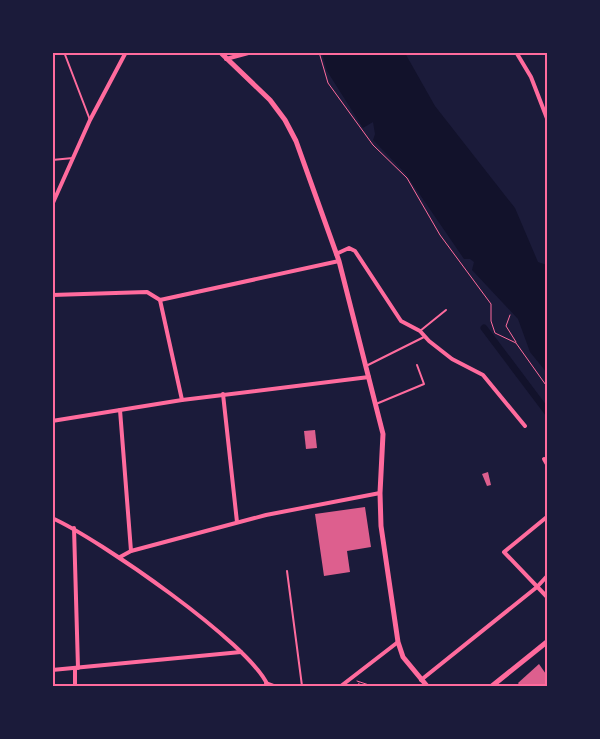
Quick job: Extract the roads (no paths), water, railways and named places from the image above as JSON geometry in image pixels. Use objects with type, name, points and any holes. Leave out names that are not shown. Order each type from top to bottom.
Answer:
[{"type":"street","points":[[52,205],[90,120],[126,52]]},
{"type":"street","points":[[220,52],[270,100],[285,120],[296,142],[338,260],[383,434],[380,494],[381,526],[398,642],[403,657],[427,686]]},
{"type":"street","points":[[226,59],[252,52]]},
{"type":"street","points":[[516,52],[531,77],[548,122]]},
{"type":"street","points":[[336,254],[349,248],[355,251],[398,317],[420,331],[424,337],[452,359],[483,375],[501,400],[525,426]]},
{"type":"street","points":[[52,295],[147,292],[160,300],[338,260]]},
{"type":"street","points":[[160,300],[182,400]]},
{"type":"street","points":[[52,421],[223,394],[369,377]]},
{"type":"street","points":[[223,394],[238,522]]},
{"type":"street","points":[[120,410],[131,551]]},
{"type":"street","points":[[544,459],[548,466]]},
{"type":"street","points":[[120,557],[131,551],[266,515],[380,494]]},
{"type":"street","points":[[548,516],[504,552],[548,598]]},
{"type":"street","points":[[52,518],[74,528],[120,557],[222,635],[241,652],[267,685],[274,686]]},
{"type":"street","points":[[74,528],[75,686]]},
{"type":"street","points":[[421,680],[537,587],[548,575]]},
{"type":"street","points":[[492,686],[548,640]]},
{"type":"street","points":[[341,686],[398,642]]},
{"type":"street","points":[[52,670],[241,652]]},
{"type":"lane","points":[[64,52],[90,120]]},
{"type":"lane","points":[[52,160],[74,158]]},
{"type":"lane","points":[[420,331],[446,310]]},
{"type":"lane","points":[[366,366],[424,337]]},
{"type":"lane","points":[[376,404],[424,384],[416,365]]},
{"type":"lane","points":[[287,571],[302,686]]},
{"type":"waterway","points":[[484,328],[548,413]]}]
